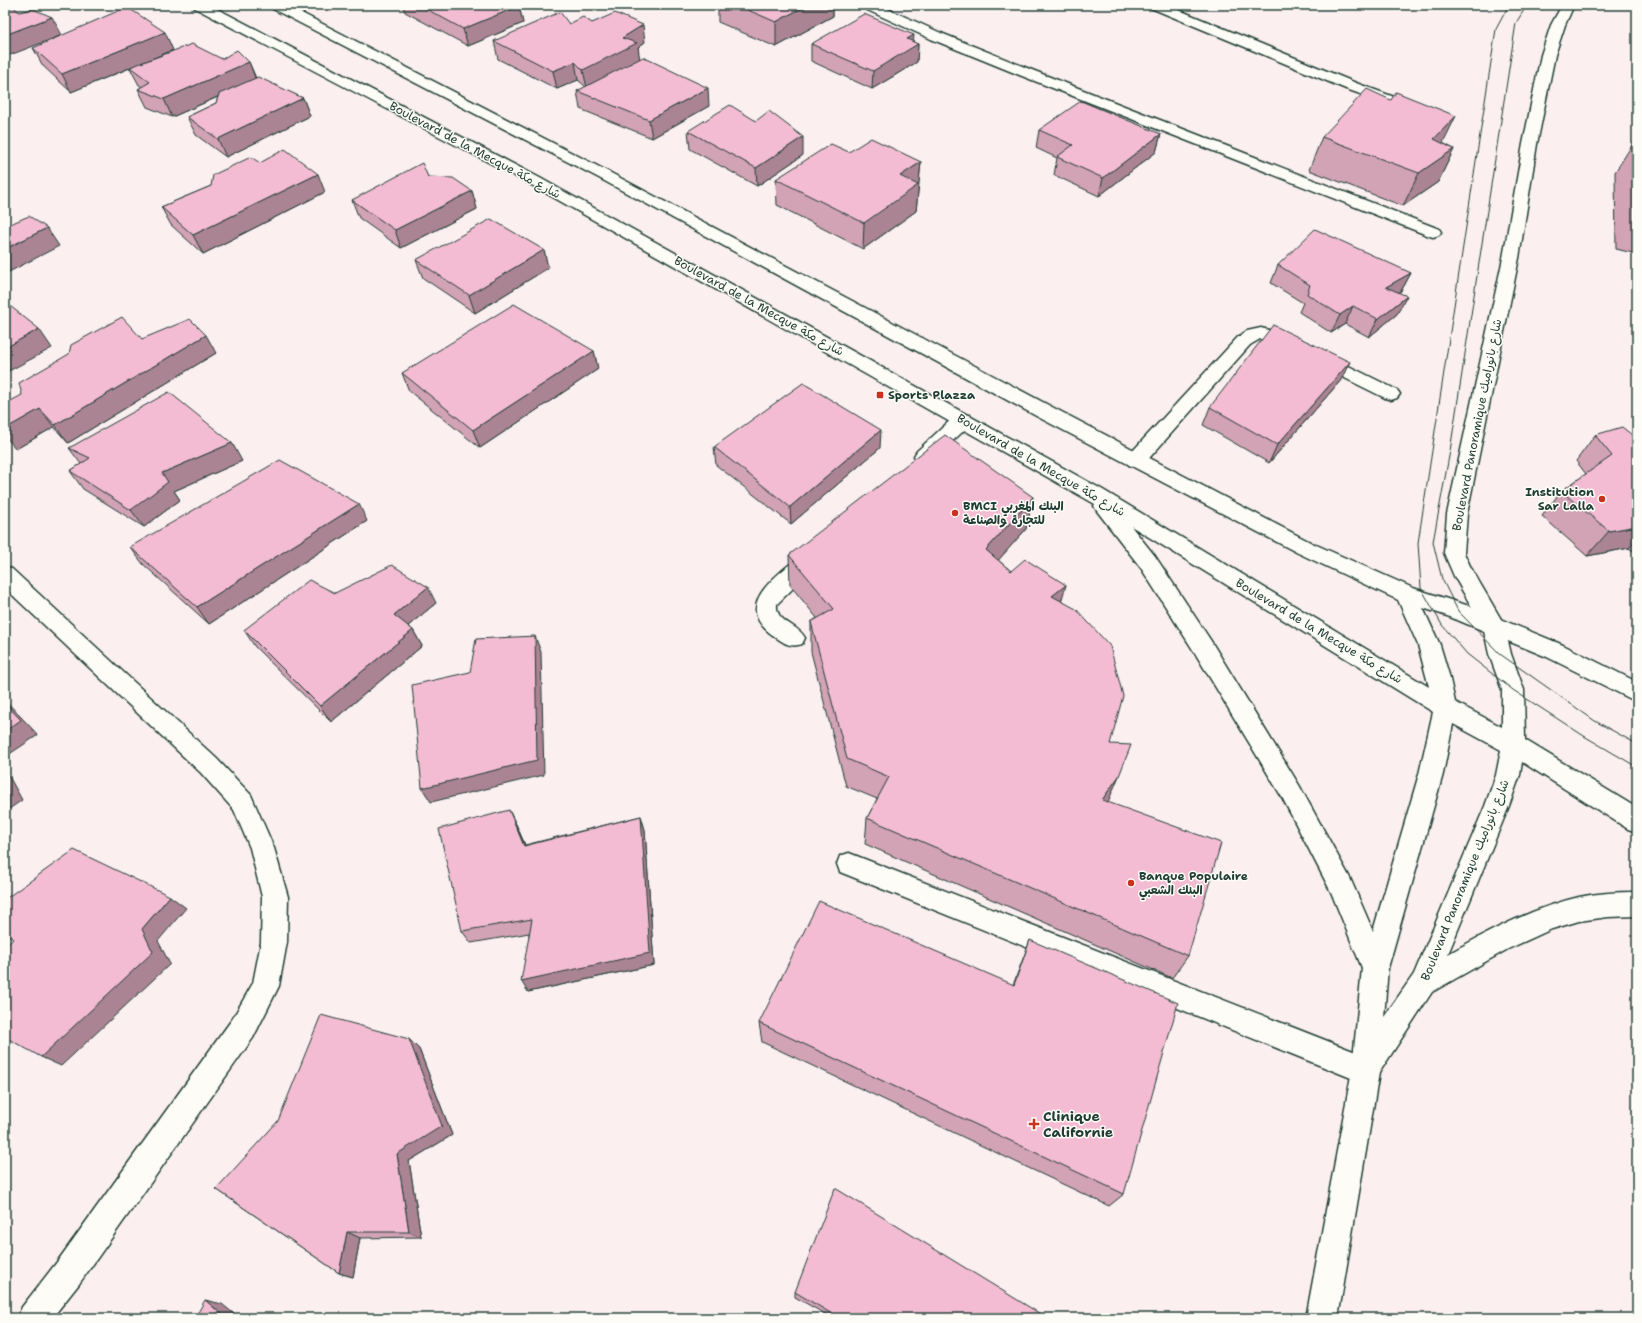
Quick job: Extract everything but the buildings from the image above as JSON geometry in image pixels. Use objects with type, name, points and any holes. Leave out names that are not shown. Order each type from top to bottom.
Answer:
[{"type":"main road","name":"Boulevard de la Mecque شارع مكة","points":[[200,5],[533,180],[1096,495],[1445,708],[1513,745],[1637,821]]},
{"type":"main road","points":[[276,5],[611,179],[1136,460],[1305,548],[1406,594],[1494,626],[1555,651],[1637,693]]},
{"type":"main road","points":[[868,5],[936,36],[1027,73],[1433,232]]},
{"type":"main road","points":[[1156,5],[1351,86],[1404,105]]},
{"type":"main road","name":"Boulevard Panoramique شارع بانوراميك","points":[[1366,1070],[1423,983],[1497,806],[1508,775],[1513,745],[1513,690],[1500,654],[1494,626],[1461,570],[1454,553],[1457,514],[1511,258],[1530,144],[1548,55],[1558,25],[1568,5]]},
{"type":"main road","points":[[1136,460],[1244,341],[1253,334],[1264,332],[1278,338],[1391,394]]},
{"type":"main road","points":[[910,468],[963,420]]},
{"type":"main road","points":[[1096,495],[1148,562],[1203,647],[1291,792],[1341,886],[1375,968]]},
{"type":"main road","points":[[794,638],[767,617],[765,610],[766,603],[770,596],[823,548]]},
{"type":"main road","points":[[5,575],[209,766],[243,803],[262,848],[275,897],[274,942],[266,986],[243,1028],[68,1273],[33,1318]]},
{"type":"main road","name":"Boulevard Panoramique شارع بانوراميك","points":[[1322,1318],[1366,1070],[1375,968],[1431,774],[1445,708],[1438,675],[1429,644],[1406,594]]},
{"type":"main road","points":[[849,864],[1366,1070]]},
{"type":"main road","points":[[1423,983],[1533,923],[1579,909],[1621,903],[1637,904]]},
{"type":"tram line","points":[[1509,5],[1496,29],[1418,543],[1421,588],[1442,625],[1467,654],[1513,690],[1584,736],[1637,767]]},
{"type":"tram line","points":[[1527,5],[1516,23],[1450,451],[1433,542],[1442,579],[1458,611],[1500,654],[1595,721],[1637,744]]},
{"type":"place","name":"Sports Plazza","points":[[880,395]]},
{"type":"place","name":"Institution Sar Lalla","points":[[1602,499]]},
{"type":"place","name":"BMCI البنك المغربي للتجارة والصناعة","points":[[955,513]]},
{"type":"place","name":"Banque Populaire البنك الشعبي","points":[[1131,883]]},
{"type":"place","name":"Clinique Californie","points":[[1034,1124]]}]
